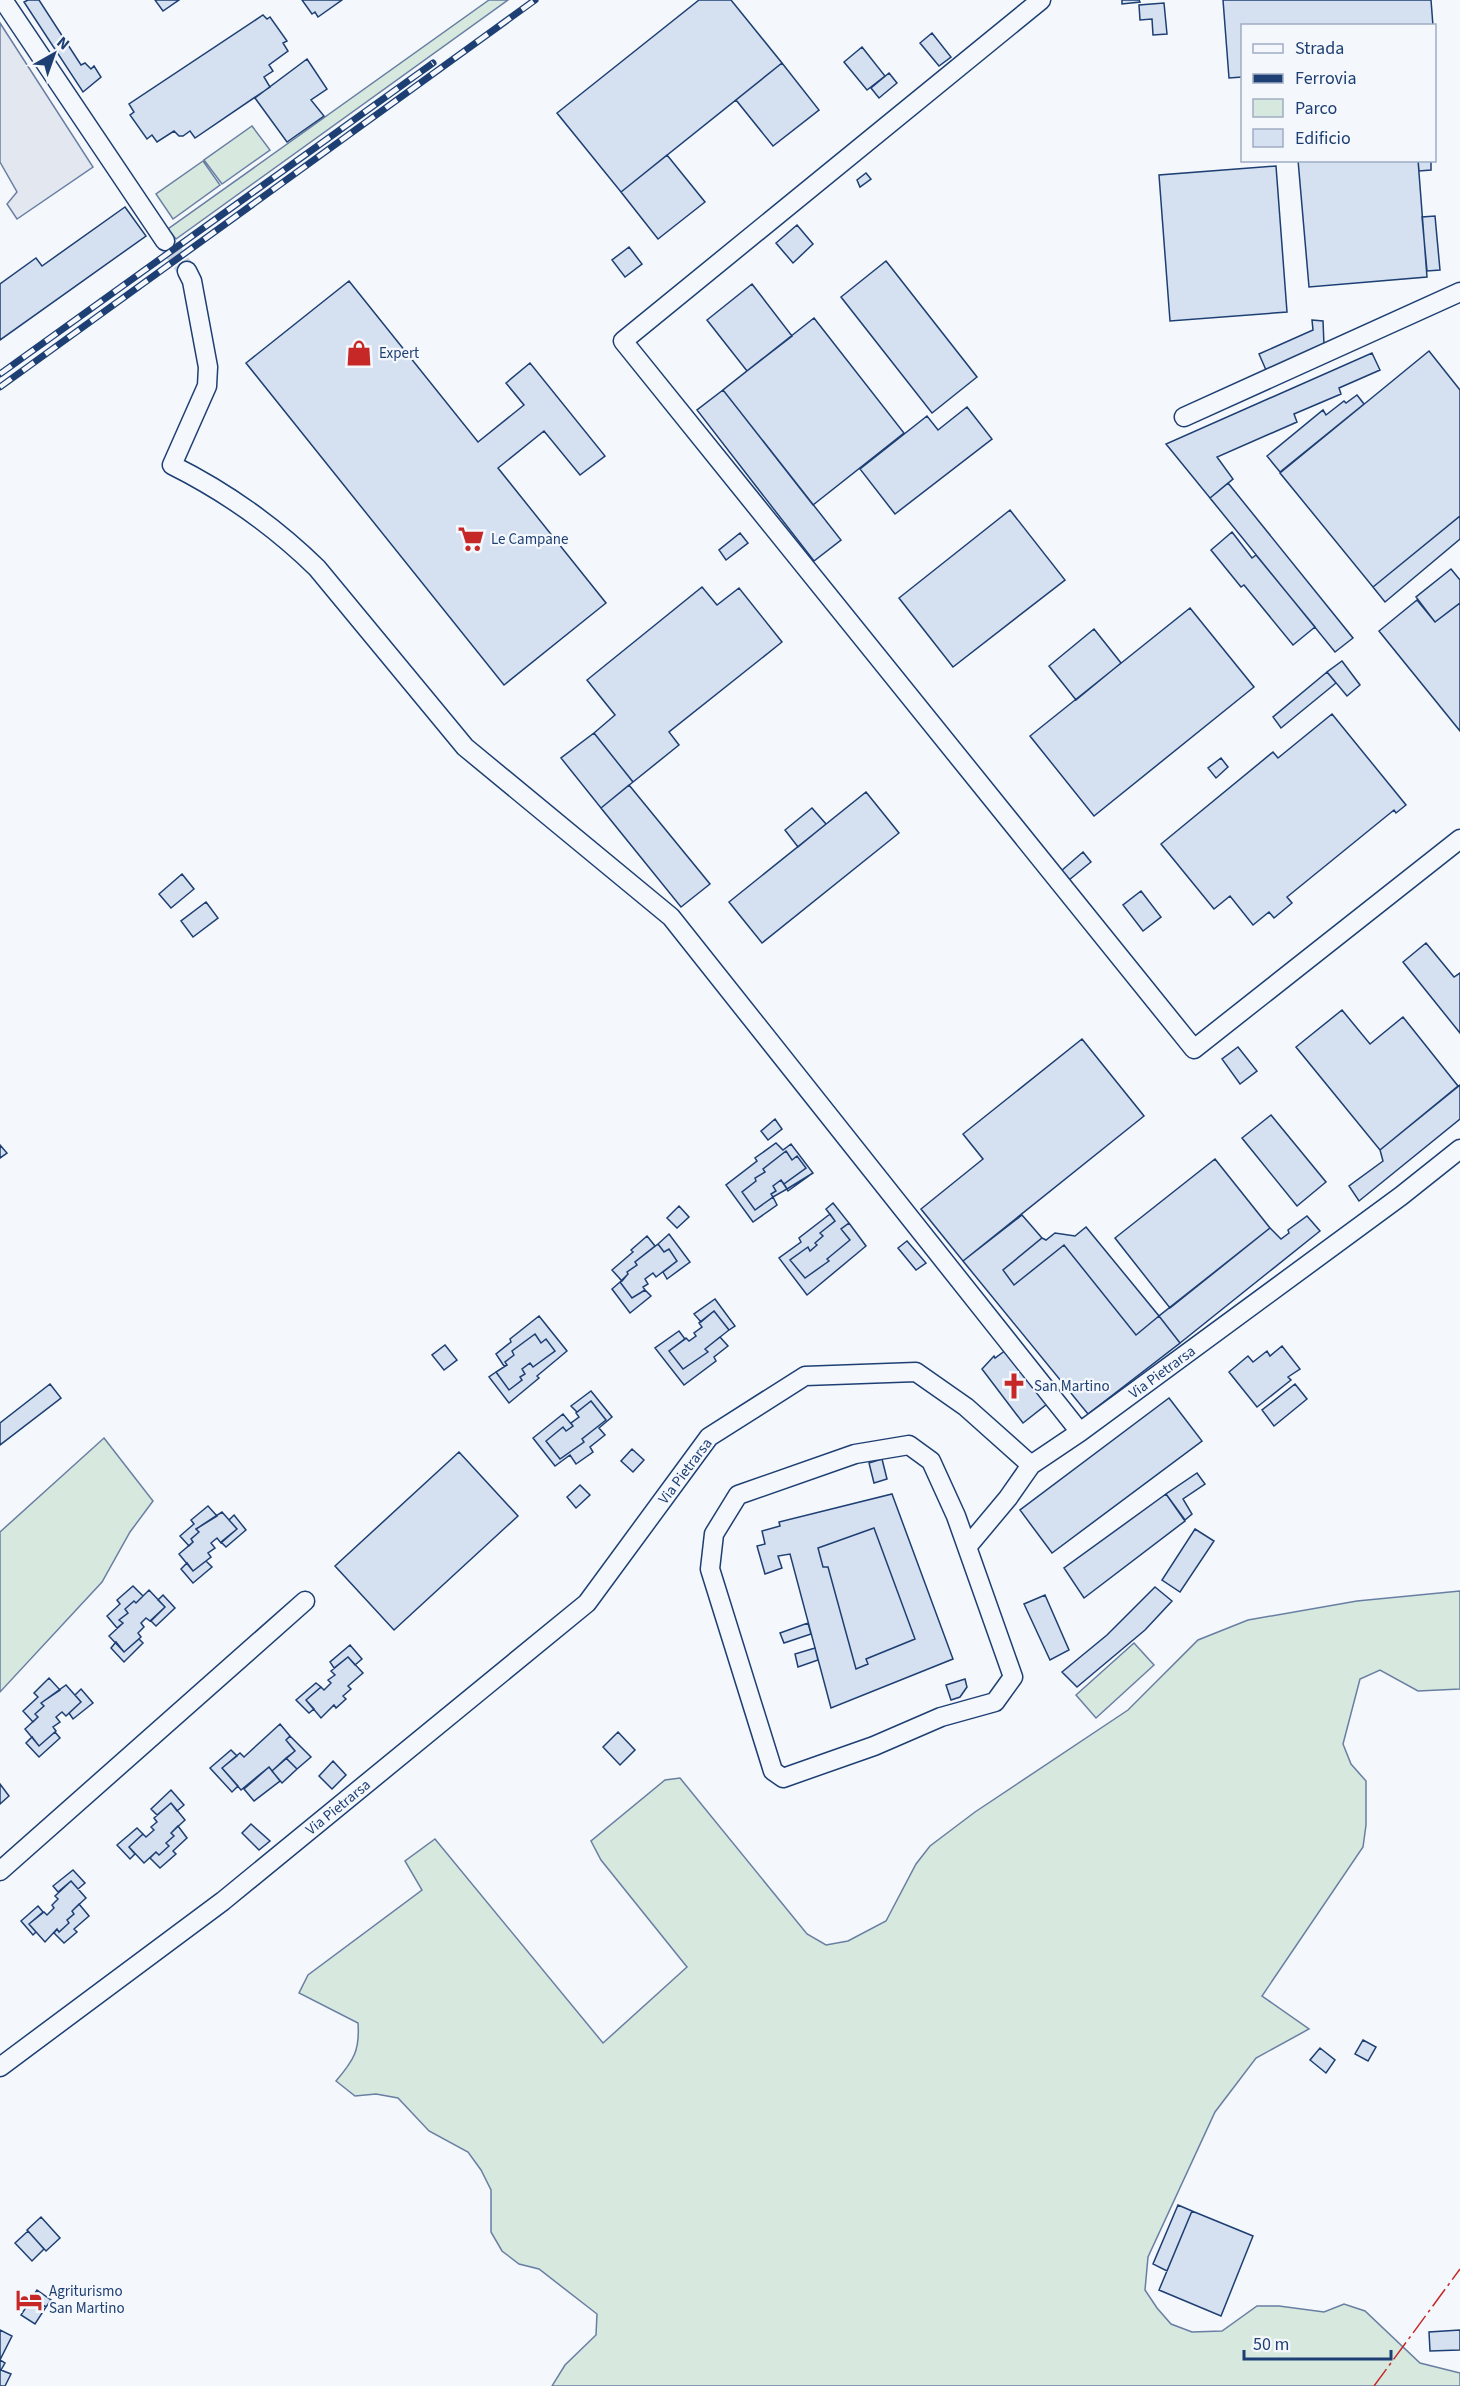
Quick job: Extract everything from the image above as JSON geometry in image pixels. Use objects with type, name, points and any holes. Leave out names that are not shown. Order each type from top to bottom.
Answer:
[{"type":"street","points":[[3,0],[165,241]]},
{"type":"street","points":[[1041,0],[623,341],[1194,1049],[1460,839]]},
{"type":"street","points":[[187,271],[192,281],[208,367],[207,386],[172,465],[196,477],[263,520],[290,541],[317,568],[465,747],[671,917],[1080,1432]]},
{"type":"street","points":[[1184,417],[1460,292]]},
{"type":"street","name":"Via Pietrarsa","points":[[0,2067],[223,1901],[587,1603],[710,1437],[805,1376],[916,1372],[966,1407],[1031,1465],[1080,1432],[1401,1196],[1460,1149]]},
{"type":"street","points":[[909,1445],[931,1461],[956,1516],[966,1547],[1013,1677],[995,1702],[941,1717],[874,1746],[804,1772],[783,1778],[773,1772],[710,1569],[714,1534],[738,1495],[855,1454],[909,1445]]},
{"type":"street","points":[[966,1547],[1008,1498],[1031,1465]]},
{"type":"street","points":[[0,1871],[306,1601]]},
{"type":"green space","points":[[489,0],[508,0],[176,239],[168,229]]},
{"type":"green space","points":[[252,126],[270,150],[222,184],[204,160]]},
{"type":"green space","points":[[203,161],[220,185],[173,219],[156,194]]},
{"type":"green space","points":[[104,1438],[153,1501],[130,1532],[102,1582],[0,1692],[0,1532]]},
{"type":"green space","points":[[1460,1591],[1460,1689],[1418,1691],[1380,1670],[1360,1679],[1343,1744],[1351,1764],[1366,1781],[1366,1825],[1363,1847],[1262,1996],[1309,2029],[1256,2058],[1215,2112],[1148,2257],[1145,2290],[1171,2324],[1192,2332],[1222,2331],[1257,2306],[1279,2306],[1324,2312],[1344,2304],[1365,2311],[1420,2363],[1460,2373],[1460,2386],[552,2386],[565,2365],[596,2335],[597,2314],[539,2269],[519,2264],[502,2251],[491,2232],[491,2190],[481,2170],[468,2152],[429,2131],[398,2098],[376,2094],[355,2096],[336,2081],[357,2048],[358,2023],[299,1993],[308,1975],[422,1890],[405,1861],[435,1839],[603,2043],[687,1967],[601,1860],[591,1841],[665,1780],[680,1778],[807,1934],[826,1945],[848,1941],[886,1921],[916,1864],[930,1846],[975,1812],[1128,1710],[1198,1640],[1248,1620],[1357,1601]]},
{"type":"green space","points":[[1134,1643],[1154,1665],[1096,1718],[1076,1695]]},
{"type":"shaded area","points":[[0,23],[93,167],[17,219],[7,204],[17,192],[0,162]]},
{"type":"building","points":[[39,0],[81,65],[85,63],[91,69],[94,66],[101,77],[83,92],[24,2]]},
{"type":"building","points":[[155,0],[179,0],[163,11]]},
{"type":"building","points":[[302,0],[342,0],[318,17],[315,12],[312,14]]},
{"type":"building","points":[[699,0],[731,0],[782,63],[621,192],[557,113]]},
{"type":"building","points":[[1122,0],[1139,0],[1140,2],[1122,4]]},
{"type":"building","points":[[1223,0],[1431,0],[1433,24],[1241,24],[1241,77],[1229,78]]},
{"type":"building","points":[[1164,3],[1167,34],[1153,35],[1152,19],[1140,20],[1139,5]]},
{"type":"building","points":[[263,15],[267,19],[270,17],[287,41],[283,43],[288,51],[269,65],[273,71],[264,77],[270,87],[195,138],[190,131],[179,136],[174,131],[157,142],[152,135],[147,139],[130,115],[134,112],[129,104]]},
{"type":"building","points":[[932,33],[951,57],[939,66],[920,43]]},
{"type":"building","points":[[862,47],[885,76],[867,90],[844,62]]},
{"type":"building","points":[[307,59],[327,89],[311,100],[324,116],[287,142],[255,98]]},
{"type":"building","points":[[782,63],[819,110],[773,146],[736,100]]},
{"type":"building","points":[[889,73],[897,83],[879,98],[871,88]]},
{"type":"building","points":[[667,155],[705,202],[658,239],[621,192]]},
{"type":"building","points":[[1298,162],[1418,162],[1427,277],[1309,287]]},
{"type":"building","points":[[1418,162],[1431,162],[1431,170],[1419,171]]},
{"type":"building","points":[[1276,166],[1287,312],[1170,321],[1159,175]]},
{"type":"building","points":[[866,173],[871,179],[860,187],[857,180]]},
{"type":"building","points":[[125,207],[146,236],[0,340],[0,284],[36,258],[42,266]]},
{"type":"building","points":[[1435,216],[1440,270],[1427,271],[1422,217]]},
{"type":"building","points":[[797,225],[813,244],[793,263],[776,243]]},
{"type":"building","points":[[629,247],[642,264],[625,277],[612,260]]},
{"type":"building","points":[[886,261],[977,377],[932,413],[841,297]]},
{"type":"building","name":"Le Campane","points":[[349,281],[478,442],[524,405],[506,383],[530,363],[605,456],[580,475],[544,431],[498,468],[606,603],[504,685],[246,363]]},
{"type":"building","points":[[752,284],[792,336],[747,371],[707,320]]},
{"type":"building","points":[[814,318],[904,433],[813,505],[723,390]]},
{"type":"building","points":[[1312,320],[1323,321],[1324,345],[1266,370],[1259,354],[1313,330]]},
{"type":"building","points":[[1429,351],[1460,390],[1460,516],[1373,587],[1280,473]]},
{"type":"building","points":[[1372,353],[1380,370],[1339,388],[1341,394],[1294,414],[1297,422],[1217,457],[1233,479],[1210,498],[1166,444]]},
{"type":"building","points":[[723,390],[841,540],[814,561],[697,410]]},
{"type":"building","points":[[1357,395],[1364,404],[1280,472],[1267,456],[1323,410],[1326,415],[1344,401],[1346,403]]},
{"type":"building","points":[[967,407],[992,439],[895,514],[860,469],[927,416],[938,430]]},
{"type":"building","points":[[1228,483],[1353,638],[1335,652],[1210,498]]},
{"type":"building","points":[[1010,510],[1065,580],[953,667],[899,598]]},
{"type":"building","points":[[1460,516],[1460,539],[1385,602],[1373,587]]},
{"type":"building","points":[[1232,532],[1252,558],[1256,555],[1315,627],[1293,645],[1244,585],[1241,587],[1211,550]]},
{"type":"building","points":[[740,533],[748,543],[726,560],[719,550]]},
{"type":"building","points":[[1451,569],[1460,580],[1460,603],[1435,622],[1416,597]]},
{"type":"building","points":[[702,587],[717,605],[739,588],[782,642],[669,732],[679,745],[633,782],[594,733],[615,715],[587,680]]},
{"type":"building","points":[[1417,600],[1435,622],[1460,603],[1460,731],[1379,631]]},
{"type":"building","points":[[1190,608],[1254,687],[1094,816],[1030,736]]},
{"type":"building","points":[[1094,629],[1121,663],[1076,700],[1049,666]]},
{"type":"building","points":[[1342,661],[1360,685],[1347,696],[1327,672]]},
{"type":"building","points":[[1327,672],[1336,683],[1281,728],[1273,717]]},
{"type":"building","points":[[1332,714],[1406,805],[1396,813],[1394,810],[1287,897],[1292,903],[1274,918],[1269,912],[1253,925],[1230,896],[1214,909],[1161,844],[1273,752],[1278,758]]},
{"type":"building","points":[[594,733],[633,782],[601,808],[561,758]]},
{"type":"building","points":[[1221,758],[1228,767],[1216,778],[1208,768]]},
{"type":"building","points":[[629,785],[710,884],[681,907],[601,808]]},
{"type":"building","points":[[866,792],[899,833],[762,943],[729,902]]},
{"type":"building","points":[[812,808],[826,824],[798,847],[785,830]]},
{"type":"building","points":[[1083,852],[1091,862],[1069,880],[1061,871]]},
{"type":"building","points":[[182,874],[194,889],[171,908],[159,894]]},
{"type":"building","points":[[1141,891],[1161,917],[1143,931],[1123,905]]},
{"type":"building","points":[[206,902],[218,918],[193,937],[181,921]]},
{"type":"building","points":[[1426,943],[1454,977],[1460,973],[1460,1033],[1403,962]]},
{"type":"building","points":[[1342,1010],[1370,1044],[1403,1017],[1458,1086],[1380,1150],[1296,1047]]},
{"type":"building","points":[[1082,1039],[1144,1116],[963,1261],[921,1209],[983,1159],[963,1134]]},
{"type":"building","points":[[1238,1047],[1257,1071],[1240,1084],[1222,1059]]},
{"type":"building","points":[[1460,1085],[1460,1119],[1359,1201],[1349,1186],[1383,1161],[1380,1150]]},
{"type":"building","points":[[1271,1115],[1326,1182],[1297,1206],[1242,1138]]},
{"type":"building","points":[[775,1119],[782,1129],[768,1140],[761,1131]]},
{"type":"building","points":[[776,1143],[783,1150],[791,1144],[813,1173],[787,1189],[784,1184],[806,1168],[797,1156],[792,1160],[786,1151],[763,1169],[765,1172],[755,1178],[756,1181],[742,1192],[755,1210],[773,1197],[777,1205],[753,1222],[726,1185],[757,1161],[755,1158]]},
{"type":"building","points":[[0,1145],[7,1153],[0,1158]]},
{"type":"building","points":[[786,1151],[792,1160],[797,1156],[806,1168],[784,1184],[781,1180],[773,1186],[776,1191],[771,1194],[773,1197],[755,1210],[742,1192],[756,1181],[755,1178],[765,1172],[763,1169]]},
{"type":"building","points":[[1215,1159],[1270,1228],[1170,1308],[1115,1238]]},
{"type":"building","points":[[813,1173],[788,1191],[787,1189]]},
{"type":"building","points":[[781,1180],[787,1189],[773,1197],[771,1194],[776,1191],[773,1186]]},
{"type":"building","points":[[833,1203],[849,1223],[841,1229],[850,1240],[827,1259],[829,1261],[805,1278],[790,1260],[808,1247],[810,1251],[817,1245],[815,1243],[823,1236],[820,1233],[835,1221],[826,1209]]},
{"type":"building","points":[[679,1206],[689,1217],[677,1228],[667,1218]]},
{"type":"building","points":[[830,1214],[835,1221],[820,1233],[823,1236],[815,1243],[817,1245],[810,1251],[808,1247],[790,1260],[805,1278],[829,1261],[827,1259],[850,1240],[841,1229],[849,1223],[866,1246],[807,1295],[779,1258],[801,1242],[799,1238]]},
{"type":"building","points":[[1022,1215],[1042,1238],[1003,1270],[1014,1285],[1064,1245],[1136,1335],[1159,1316],[1180,1343],[1088,1414],[963,1261]]},
{"type":"building","points":[[1307,1216],[1320,1231],[1180,1343],[1159,1316],[1270,1228],[1281,1239],[1289,1233],[1288,1230]]},
{"type":"building","points":[[1086,1227],[1159,1316],[1136,1335],[1064,1245],[1014,1285],[1003,1270],[1042,1238],[1046,1240],[1055,1233],[1075,1236]]},
{"type":"building","points":[[669,1234],[690,1262],[667,1279],[663,1272],[677,1261],[669,1249],[664,1252],[658,1244]]},
{"type":"building","points":[[647,1236],[655,1246],[635,1262],[637,1265],[627,1272],[628,1274],[622,1281],[612,1270]]},
{"type":"building","points":[[907,1241],[926,1263],[916,1270],[898,1248]]},
{"type":"building","points":[[658,1244],[664,1252],[669,1249],[677,1261],[656,1277],[653,1273],[645,1279],[648,1284],[643,1287],[645,1290],[632,1298],[620,1282],[628,1274],[627,1272],[637,1265],[635,1262]]},
{"type":"building","points":[[620,1282],[632,1298],[645,1290],[651,1296],[630,1313],[612,1289]]},
{"type":"building","points":[[715,1299],[735,1326],[729,1330],[714,1311],[701,1322],[694,1314]]},
{"type":"building","points":[[714,1311],[729,1330],[705,1349],[708,1352],[683,1369],[669,1351],[686,1338],[689,1341],[696,1336],[694,1333],[702,1327],[699,1323]]},
{"type":"building","points":[[539,1316],[567,1351],[509,1403],[489,1377],[496,1372],[509,1390],[522,1380],[520,1377],[525,1374],[522,1369],[530,1363],[533,1367],[555,1351],[546,1339],[541,1343],[535,1334],[512,1351],[514,1355],[505,1362],[507,1365],[504,1366],[496,1354],[511,1342],[510,1339]]},
{"type":"building","points":[[679,1331],[685,1339],[669,1351],[683,1369],[708,1352],[705,1349],[720,1337],[728,1346],[714,1357],[716,1361],[684,1385],[655,1348]]},
{"type":"building","points":[[535,1334],[541,1343],[546,1339],[555,1351],[533,1367],[530,1363],[522,1369],[525,1374],[520,1377],[522,1380],[509,1390],[496,1372],[507,1365],[505,1362],[514,1355],[512,1351]]},
{"type":"building","points":[[445,1345],[457,1360],[444,1370],[432,1355]]},
{"type":"building","points":[[1282,1346],[1300,1369],[1288,1377],[1291,1380],[1257,1407],[1229,1372],[1248,1356],[1253,1362],[1267,1351],[1270,1356]]},
{"type":"building","name":"San Martino","points":[[1006,1350],[1047,1404],[1023,1423],[982,1369],[994,1356],[995,1358]]},
{"type":"building","points":[[50,1384],[61,1398],[0,1445],[0,1423]]},
{"type":"building","points":[[1295,1384],[1307,1399],[1274,1426],[1262,1410]]},
{"type":"building","points":[[591,1391],[612,1417],[599,1428],[605,1435],[590,1447],[593,1452],[576,1464],[570,1455],[555,1466],[533,1438],[563,1414],[573,1426],[566,1431],[563,1427],[546,1441],[560,1459],[584,1442],[582,1439],[606,1420],[591,1401],[577,1412],[571,1406]]},
{"type":"building","points":[[1169,1398],[1202,1441],[1052,1553],[1020,1510]]},
{"type":"building","points":[[591,1401],[606,1420],[582,1439],[584,1442],[560,1459],[546,1441],[563,1427],[566,1431],[573,1426],[571,1423],[579,1417],[576,1413]]},
{"type":"building","points":[[632,1449],[644,1460],[633,1472],[621,1461]]},
{"type":"building","points":[[459,1452],[518,1516],[394,1630],[335,1566]]},
{"type":"building","points":[[882,1459],[887,1479],[874,1483],[869,1463]]},
{"type":"building","points":[[1197,1473],[1205,1484],[1183,1499],[1192,1514],[1185,1520],[1166,1494]]},
{"type":"building","points":[[580,1485],[590,1495],[576,1508],[567,1497]]},
{"type":"building","points":[[892,1494],[953,1659],[831,1708],[790,1554],[778,1556],[782,1568],[765,1574],[757,1546],[765,1544],[762,1531],[780,1526],[779,1522]],"holes":[[[874,1528],[915,1639],[866,1659],[868,1664],[856,1669],[828,1567],[823,1567],[818,1548]]]},
{"type":"building","points":[[1166,1494],[1185,1521],[1084,1598],[1064,1568]]},
{"type":"building","points":[[208,1506],[217,1516],[196,1529],[199,1532],[191,1539],[193,1542],[189,1546],[180,1536],[194,1524],[191,1520]]},
{"type":"building","points":[[222,1512],[237,1529],[221,1543],[217,1538],[211,1543],[215,1548],[208,1553],[211,1557],[193,1571],[179,1554],[193,1542],[191,1539],[199,1532],[196,1529]]},
{"type":"building","points":[[234,1515],[246,1530],[226,1547],[221,1542],[237,1529],[229,1520]]},
{"type":"building","points":[[874,1528],[915,1639],[866,1659],[868,1664],[856,1669],[828,1567],[823,1567],[818,1548]]},
{"type":"building","points":[[1195,1529],[1214,1541],[1180,1592],[1162,1580]]},
{"type":"building","points":[[206,1561],[212,1567],[193,1583],[181,1569],[187,1563],[193,1571]]},
{"type":"building","points":[[133,1586],[143,1596],[125,1609],[128,1613],[119,1620],[123,1623],[117,1628],[107,1616],[120,1604],[117,1600]]},
{"type":"building","points":[[1155,1587],[1172,1601],[1145,1630],[1077,1687],[1062,1672],[1107,1635]]},
{"type":"building","points":[[149,1590],[165,1607],[150,1621],[146,1618],[141,1623],[144,1627],[138,1633],[141,1637],[124,1652],[109,1636],[123,1623],[119,1620],[128,1613],[125,1609],[134,1601],[136,1603]]},
{"type":"building","points":[[163,1595],[175,1608],[156,1626],[151,1621],[165,1607],[158,1600]]},
{"type":"building","points":[[1045,1595],[1069,1650],[1050,1660],[1024,1604]]},
{"type":"building","points":[[808,1623],[811,1634],[784,1643],[780,1633]]},
{"type":"building","points":[[139,1639],[143,1643],[124,1662],[111,1648],[116,1642],[124,1652]]},
{"type":"building","points":[[350,1645],[362,1659],[355,1665],[348,1657],[334,1668],[330,1662]]},
{"type":"building","points":[[815,1648],[818,1660],[798,1667],[795,1654]]},
{"type":"building","points":[[348,1657],[363,1673],[348,1686],[351,1689],[343,1696],[346,1699],[336,1708],[334,1705],[321,1718],[306,1700],[321,1687],[324,1690],[331,1683],[328,1680],[335,1675],[331,1671]]},
{"type":"building","points":[[49,1678],[60,1690],[41,1703],[44,1706],[35,1714],[38,1717],[33,1722],[23,1711],[38,1697],[34,1693]]},
{"type":"building","points":[[965,1679],[967,1687],[960,1697],[951,1700],[946,1685]]},
{"type":"building","points":[[316,1683],[321,1687],[306,1700],[314,1709],[309,1713],[296,1700]]},
{"type":"building","points":[[66,1685],[81,1702],[66,1716],[62,1712],[56,1717],[60,1722],[53,1727],[56,1731],[39,1746],[25,1729],[38,1717],[35,1714],[44,1706],[41,1703]]},
{"type":"building","points":[[81,1689],[93,1703],[73,1719],[69,1713],[81,1702],[75,1695]]},
{"type":"building","points":[[280,1724],[290,1736],[286,1740],[295,1751],[272,1771],[269,1767],[241,1790],[222,1768],[240,1753],[244,1757]]},
{"type":"building","points":[[55,1732],[60,1738],[39,1757],[26,1743],[32,1737],[39,1746]]},
{"type":"building","points":[[618,1732],[635,1750],[620,1765],[603,1747]]},
{"type":"building","points":[[290,1736],[311,1757],[297,1769],[286,1758],[295,1751],[286,1740]]},
{"type":"building","points":[[231,1750],[237,1756],[222,1768],[238,1786],[232,1792],[210,1768]]},
{"type":"building","points":[[286,1758],[297,1769],[282,1783],[272,1771]]},
{"type":"building","points":[[333,1761],[346,1775],[332,1789],[319,1776]]},
{"type":"building","points":[[269,1767],[280,1781],[254,1801],[244,1789]]},
{"type":"building","points":[[0,1784],[9,1796],[0,1804]]},
{"type":"building","points":[[171,1790],[184,1805],[177,1811],[171,1803],[157,1815],[151,1809]]},
{"type":"building","points":[[171,1803],[185,1820],[171,1833],[174,1836],[166,1843],[169,1846],[159,1855],[156,1852],[144,1863],[129,1847],[143,1834],[146,1837],[154,1830],[151,1827],[157,1822],[154,1818]]},
{"type":"building","points":[[251,1824],[270,1841],[259,1850],[242,1833]]},
{"type":"building","points":[[178,1826],[187,1838],[173,1851],[176,1854],[160,1868],[150,1858],[156,1852],[159,1855],[169,1846],[166,1843],[174,1836],[171,1833]]},
{"type":"building","points":[[137,1828],[143,1834],[129,1847],[135,1854],[130,1859],[117,1845]]},
{"type":"building","points":[[73,1870],[85,1883],[78,1889],[71,1881],[58,1892],[53,1886]]},
{"type":"building","points":[[71,1881],[86,1898],[72,1911],[74,1914],[67,1920],[69,1923],[59,1932],[57,1929],[45,1942],[29,1924],[44,1912],[47,1915],[54,1908],[52,1905],[58,1899],[55,1896]]},
{"type":"building","points":[[79,1904],[89,1916],[74,1929],[77,1932],[64,1943],[54,1933],[57,1929],[59,1932],[69,1923],[67,1920],[74,1914],[72,1911]]},
{"type":"building","points":[[38,1906],[43,1912],[29,1924],[36,1932],[33,1935],[21,1921]]},
{"type":"building","points":[[1363,2040],[1376,2047],[1368,2061],[1355,2054]]},
{"type":"building","points":[[1320,2048],[1335,2060],[1326,2073],[1310,2060]]},
{"type":"building","points":[[1178,2205],[1192,2211],[1167,2271],[1153,2264]]},
{"type":"building","points":[[1192,2211],[1253,2236],[1221,2316],[1159,2290]]},
{"type":"building","points":[[41,2217],[60,2238],[46,2251],[27,2230]]},
{"type":"building","points":[[28,2231],[44,2249],[32,2261],[15,2243]]},
{"type":"building","points":[[37,2290],[51,2300],[46,2307],[32,2298]]},
{"type":"building","points":[[32,2298],[46,2307],[35,2324],[21,2315]]},
{"type":"building","points":[[0,2330],[12,2336],[0,2360]]},
{"type":"building","points":[[1460,2330],[1460,2350],[1430,2351],[1429,2332]]},
{"type":"building","points":[[0,2360],[5,2363],[1,2370],[11,2374],[5,2386],[0,2386]]},
{"type":"tunnel","points":[[165,241],[187,271]]},
{"type":"railway","points":[[0,387],[535,0]]},
{"type":"railway","points":[[0,374],[433,63]]},
{"type":"power","points":[[1374,2386],[1460,2269]]},
{"type":"place","name":"Expert","points":[[359,353]]},
{"type":"place","name":"Le Campane","points":[[471,539]]},
{"type":"place","name":"San Martino","points":[[1014,1386]]},
{"type":"place","name":"Agriturismo San Martino","points":[[29,2300]]}]
